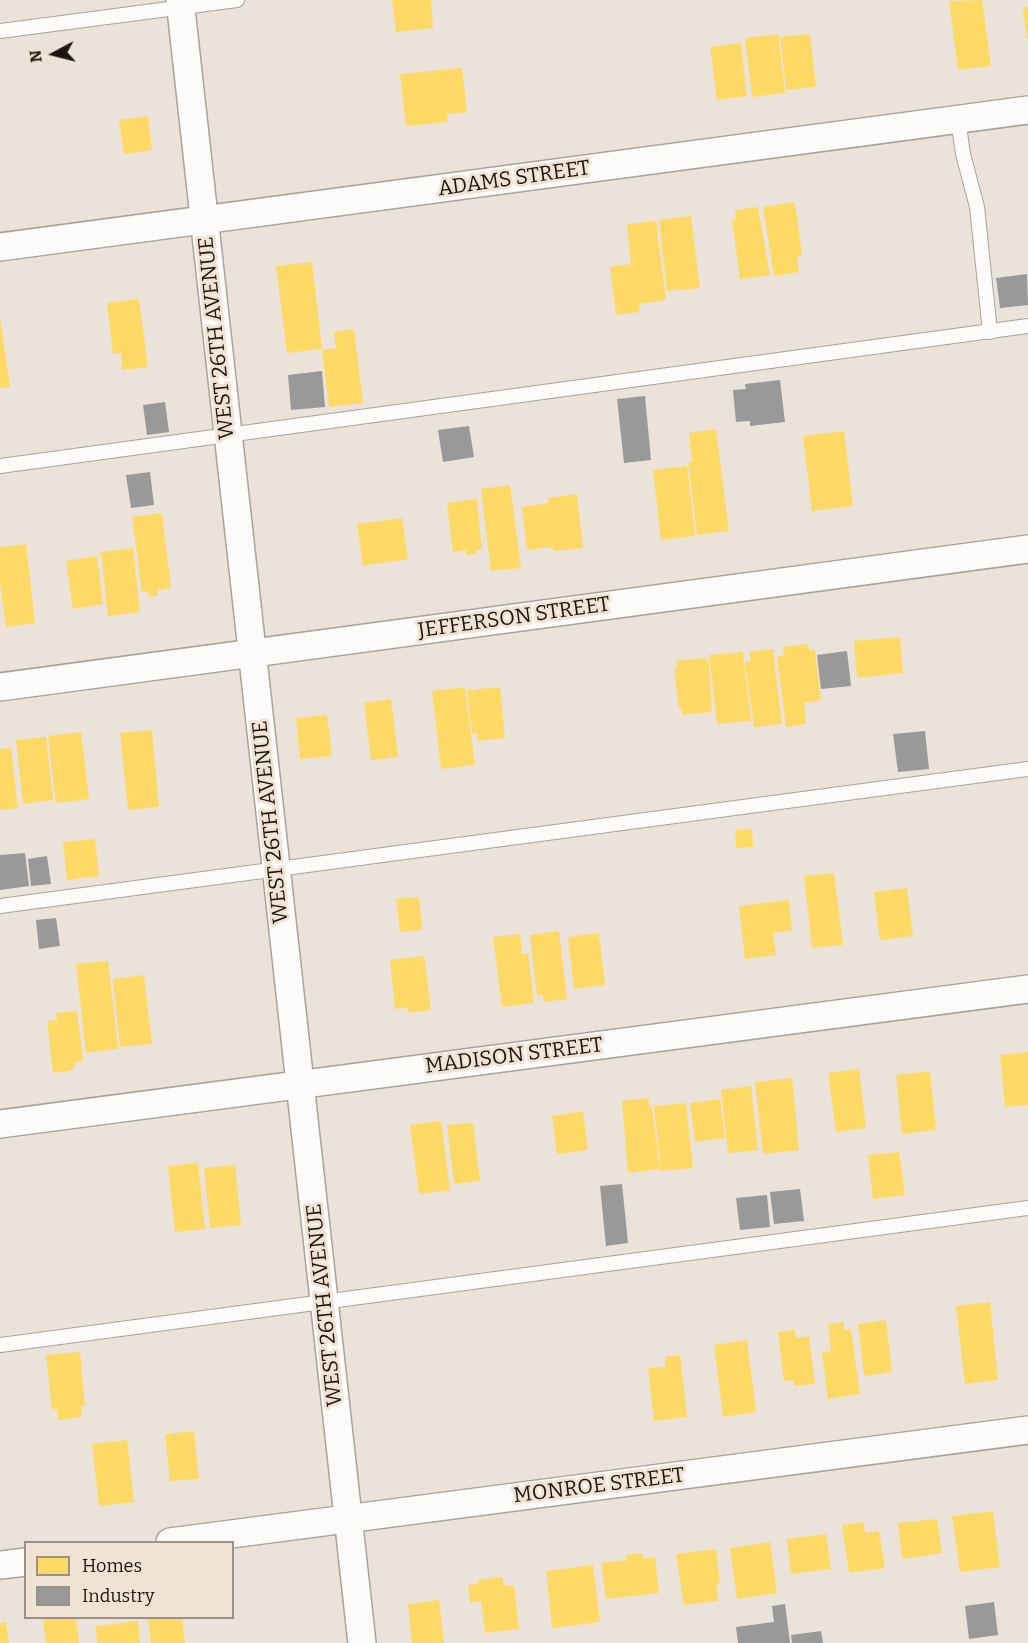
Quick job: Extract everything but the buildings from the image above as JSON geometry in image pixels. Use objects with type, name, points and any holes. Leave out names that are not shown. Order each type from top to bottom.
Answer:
[{"type":"street","name":"WEST 26TH AVENUE","points":[[180,4],[362,1643]]},
{"type":"street","name":"ADAMS STREET","points":[[0,247],[1028,110]]},
{"type":"street","name":"JEFFERSON STREET","points":[[0,687],[1028,549]]},
{"type":"street","name":"MADISON STREET","points":[[0,1124],[1028,989]]},
{"type":"street","name":"MONROE STREET","points":[[178,1541],[1028,1430]]},
{"type":"street","points":[[0,1565],[24,1562]]},
{"type":"lane","points":[[0,31],[180,4],[237,0]]},
{"type":"lane","points":[[958,119],[963,154],[977,207],[990,332]]},
{"type":"lane","points":[[0,466],[1028,326]]},
{"type":"lane","points":[[0,906],[1028,769]]},
{"type":"lane","points":[[0,1345],[1028,1208]]}]
